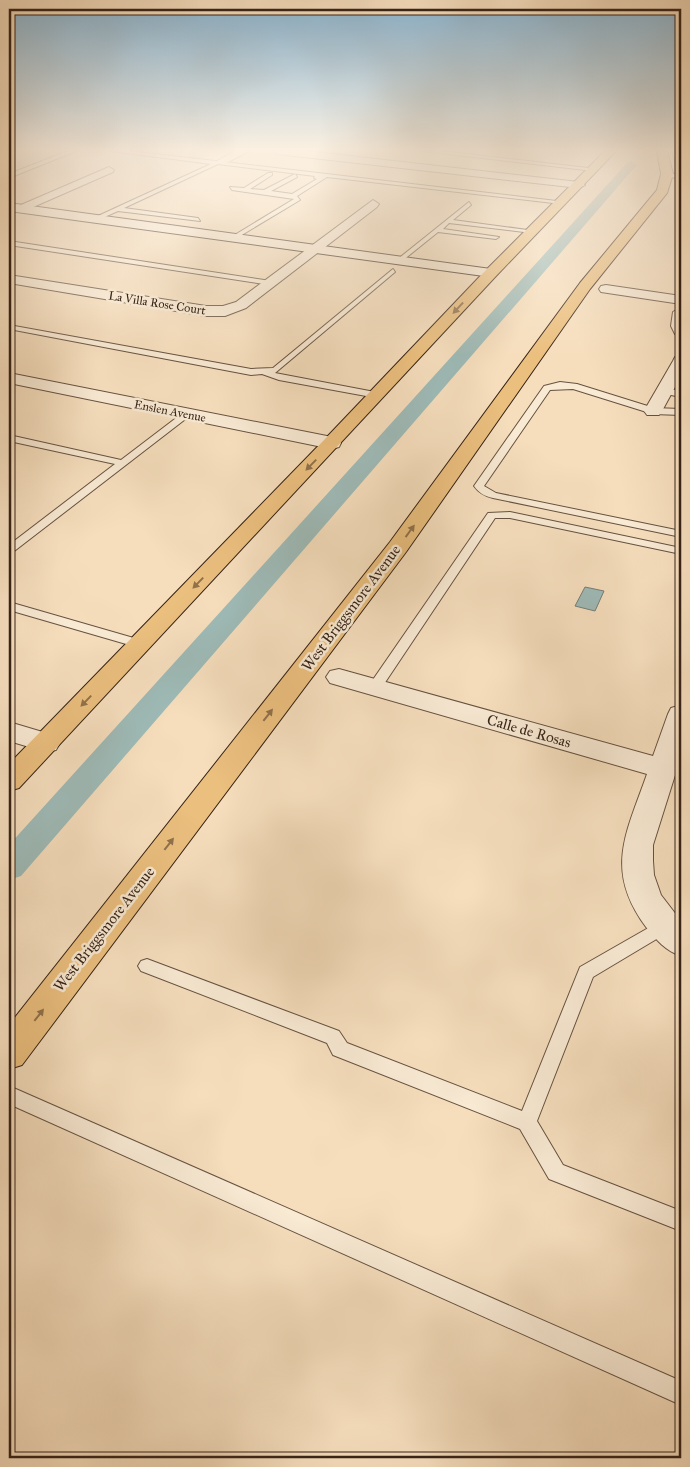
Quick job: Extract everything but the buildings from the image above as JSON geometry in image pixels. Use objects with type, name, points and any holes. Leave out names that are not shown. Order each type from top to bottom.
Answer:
[{"type":"main road","points":[[9,781],[332,443],[491,273],[545,219]]},
{"type":"main road","name":"West Briggsmore Avenue","points":[[9,1053],[398,546],[585,286],[640,219]]},
{"type":"street","points":[[117,219],[315,248],[397,265],[491,273]]},
{"type":"street","name":"La Villa Rose Court","points":[[9,279],[214,312],[234,309],[353,219]]},
{"type":"street","points":[[606,289],[681,300]]},
{"type":"street","points":[[681,312],[679,326],[681,332]]},
{"type":"street","points":[[653,411],[673,392],[681,361]]},
{"type":"street","name":"Enslen Avenue","points":[[9,378],[332,443]]},
{"type":"street","name":"Calle de Rosas","points":[[339,677],[663,769]]},
{"type":"street","points":[[672,934],[649,906],[638,881],[636,866],[638,846],[681,714]]},
{"type":"street","points":[[9,731],[46,743]]},
{"type":"lane","points":[[235,237],[264,219]]},
{"type":"lane","points":[[9,327],[251,372],[265,372],[275,370],[448,221],[532,232]]},
{"type":"lane","points":[[438,230],[496,237]]},
{"type":"lane","points":[[9,243],[271,282]]},
{"type":"lane","points":[[265,372],[279,377],[376,395]]},
{"type":"lane","points":[[681,412],[653,411],[574,386],[560,385],[547,388],[479,486],[483,491],[493,495],[681,534]]},
{"type":"lane","points":[[9,550],[187,414]]},
{"type":"lane","points":[[9,438],[122,463]]},
{"type":"lane","points":[[375,687],[492,515],[510,515],[681,551]]},
{"type":"lane","points":[[9,606],[140,644]]},
{"type":"lane","points":[[527,1122],[586,972],[672,934]]},
{"type":"lane","points":[[147,966],[333,1037],[340,1049],[527,1122],[556,1172],[681,1221]]},
{"type":"lane","points":[[9,1095],[681,1393]]},
{"type":"water","points":[[585,587],[604,591],[595,611],[575,606]]},
{"type":"waterway","points":[[9,867],[583,219]]}]
